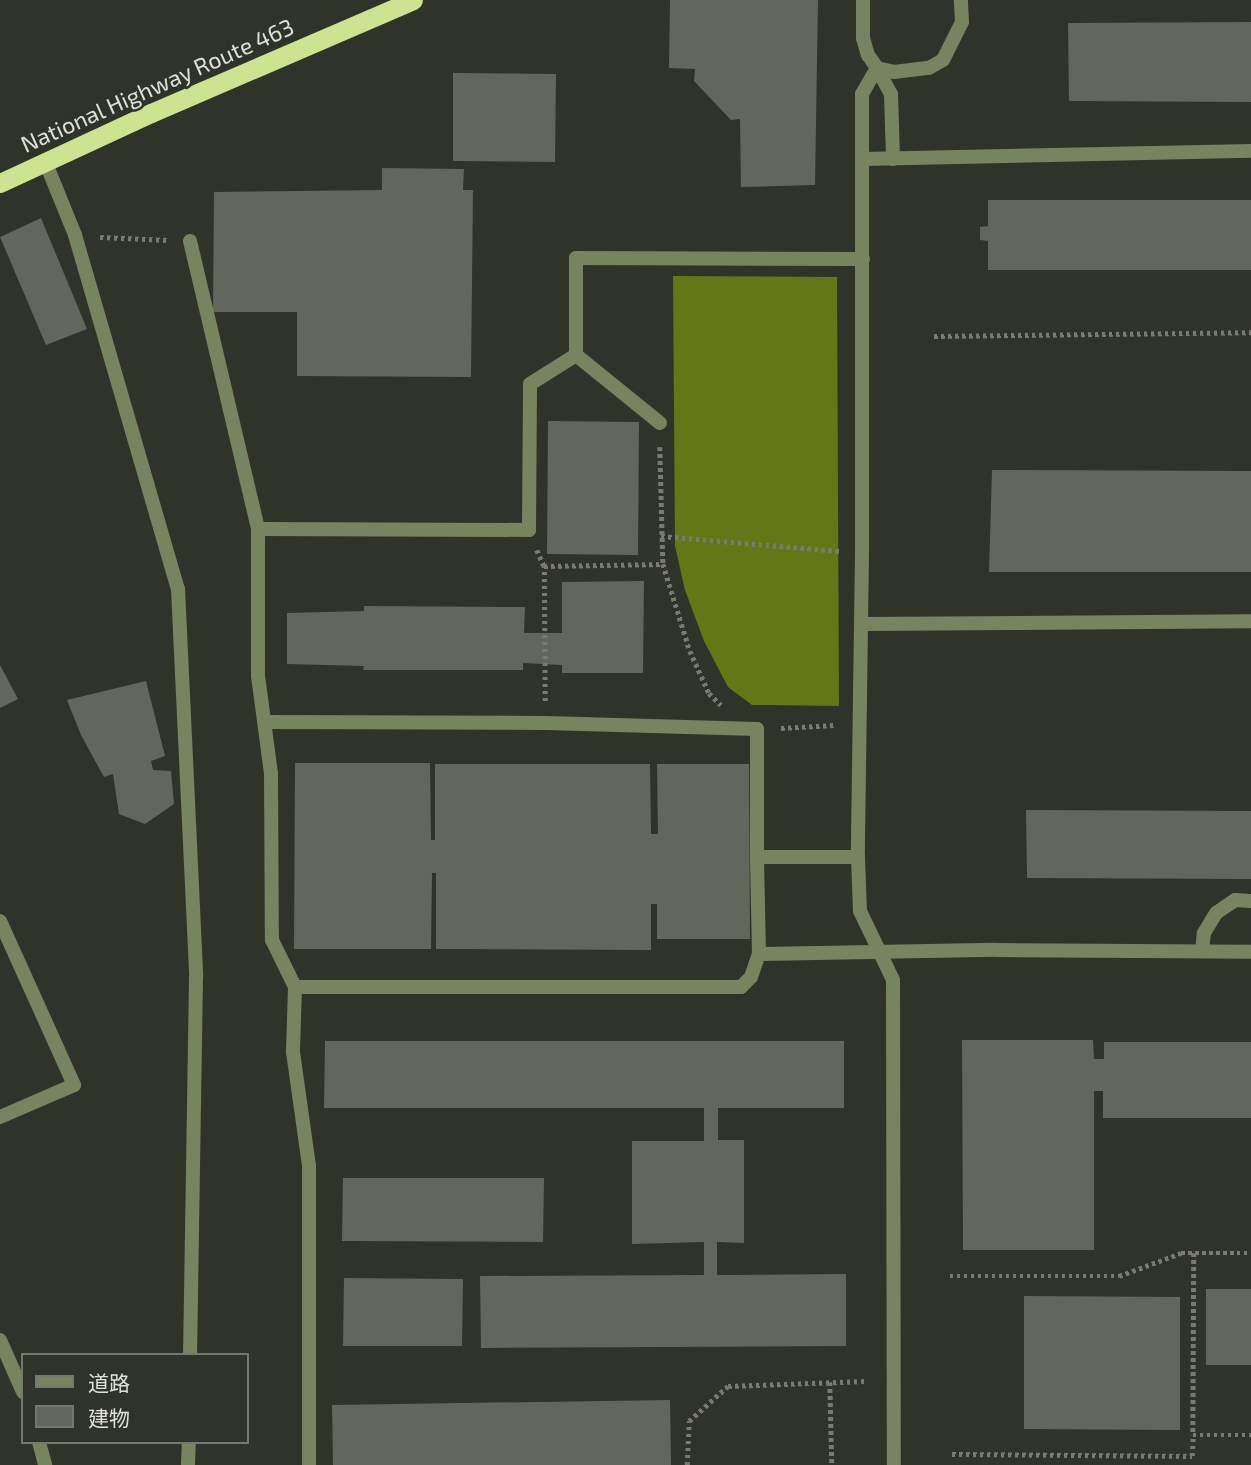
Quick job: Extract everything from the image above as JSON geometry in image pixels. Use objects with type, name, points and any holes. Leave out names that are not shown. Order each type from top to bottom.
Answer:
[{"type":"highway","name":"National Highway Route 463","points":[[0,183],[413,0]]},
{"type":"street","points":[[863,0],[863,38],[868,55],[891,94],[893,159]]},
{"type":"street","points":[[877,68],[909,72],[929,68],[943,60],[962,22],[961,0]]},
{"type":"street","points":[[877,68],[862,94],[862,553],[857,725],[858,858],[860,911],[893,980],[894,1465]]},
{"type":"street","points":[[863,159],[1251,151]]},
{"type":"street","points":[[46,161],[75,235],[178,589],[196,977],[190,1353]]},
{"type":"street","points":[[190,241],[258,529],[258,676],[267,722],[271,774],[272,940],[295,987],[293,1052],[309,1166],[309,1465]]},
{"type":"street","points":[[576,355],[576,258],[863,258]]},
{"type":"street","points":[[258,529],[529,530],[530,384],[576,355]]},
{"type":"street","points":[[576,355],[660,423]]},
{"type":"street","points":[[861,624],[1251,621]]},
{"type":"street","points":[[267,722],[546,723],[757,729],[760,954],[751,978],[741,987],[295,987]]},
{"type":"street","points":[[757,857],[858,858]]},
{"type":"street","points":[[1202,951],[1204,933],[1216,913],[1235,900],[1251,901]]},
{"type":"street","points":[[0,921],[74,1084],[0,1117]]},
{"type":"street","points":[[760,954],[1251,952]]},
{"type":"street","points":[[0,1340],[21,1387]]},
{"type":"street","points":[[40,1444],[46,1465]]},
{"type":"street","points":[[188,1465],[189,1444]]},
{"type":"path","points":[[75,235],[190,241]]},
{"type":"path","points":[[933,336],[1251,332]]},
{"type":"path","points":[[660,423],[663,564],[690,651],[709,693],[732,717],[757,729],[857,725]]},
{"type":"path","points":[[661,536],[862,553]]},
{"type":"path","points":[[546,723],[544,566],[663,564]]},
{"type":"path","points":[[950,1276],[1119,1276],[1181,1253],[1251,1253]]},
{"type":"path","points":[[952,1454],[1192,1456],[1194,1253]]},
{"type":"path","points":[[687,1465],[689,1420],[728,1386],[865,1381]]},
{"type":"path","points":[[830,1382],[831,1465]]},
{"type":"path","points":[[1193,1435],[1251,1435]]},
{"type":"green space","points":[[673,276],[837,277],[839,706],[752,705],[728,687],[704,641],[685,590],[675,546]]},
{"type":"building","points":[[670,0],[818,0],[815,185],[741,187],[740,119],[731,120],[694,81],[695,69],[669,68]]},
{"type":"building","points":[[1251,22],[1251,102],[1069,101],[1068,23]]},
{"type":"building","points":[[453,73],[556,74],[555,162],[453,161]]},
{"type":"building","points":[[382,168],[464,169],[463,190],[473,190],[471,377],[297,376],[297,312],[213,312],[214,192],[382,190]]},
{"type":"building","points":[[988,200],[1251,200],[1251,270],[988,270],[988,241],[980,240],[980,227],[988,226]]},
{"type":"building","points":[[41,218],[87,329],[46,345],[0,237]]},
{"type":"building","points":[[548,421],[639,422],[638,555],[547,554]]},
{"type":"building","points":[[992,470],[1251,471],[1251,572],[989,572]]},
{"type":"building","points":[[644,581],[643,673],[562,673],[562,665],[523,663],[523,670],[363,670],[364,666],[287,664],[287,613],[364,611],[364,606],[525,607],[524,633],[562,633],[562,582]]},
{"type":"building","points":[[0,665],[18,699],[0,708]]},
{"type":"building","points":[[146,681],[165,756],[151,761],[153,770],[171,771],[174,804],[145,824],[119,814],[113,774],[104,777],[81,735],[67,700]]},
{"type":"building","points":[[295,763],[430,763],[431,840],[435,840],[435,764],[650,764],[651,834],[658,834],[657,764],[749,764],[750,939],[657,939],[657,904],[651,904],[651,950],[436,949],[436,873],[432,873],[431,949],[294,949]]},
{"type":"building","points":[[1026,810],[1251,811],[1251,879],[1027,878]]},
{"type":"building","points":[[962,1040],[1093,1040],[1094,1059],[1104,1059],[1104,1042],[1251,1042],[1251,1118],[1103,1118],[1103,1091],[1094,1091],[1094,1250],[963,1250]]},
{"type":"building","points":[[325,1041],[844,1041],[844,1108],[718,1108],[718,1140],[744,1140],[744,1243],[717,1242],[717,1275],[846,1274],[846,1346],[481,1348],[480,1276],[704,1275],[704,1242],[632,1244],[632,1141],[704,1141],[704,1108],[324,1108]]},
{"type":"building","points":[[343,1178],[544,1178],[543,1242],[342,1241]]},
{"type":"building","points":[[344,1278],[463,1279],[462,1346],[343,1346]]},
{"type":"building","points":[[1206,1289],[1251,1289],[1251,1365],[1206,1365]]},
{"type":"building","points":[[1024,1296],[1180,1297],[1180,1430],[1024,1429]]},
{"type":"building","points":[[670,1400],[671,1465],[333,1465],[332,1405]]}]
